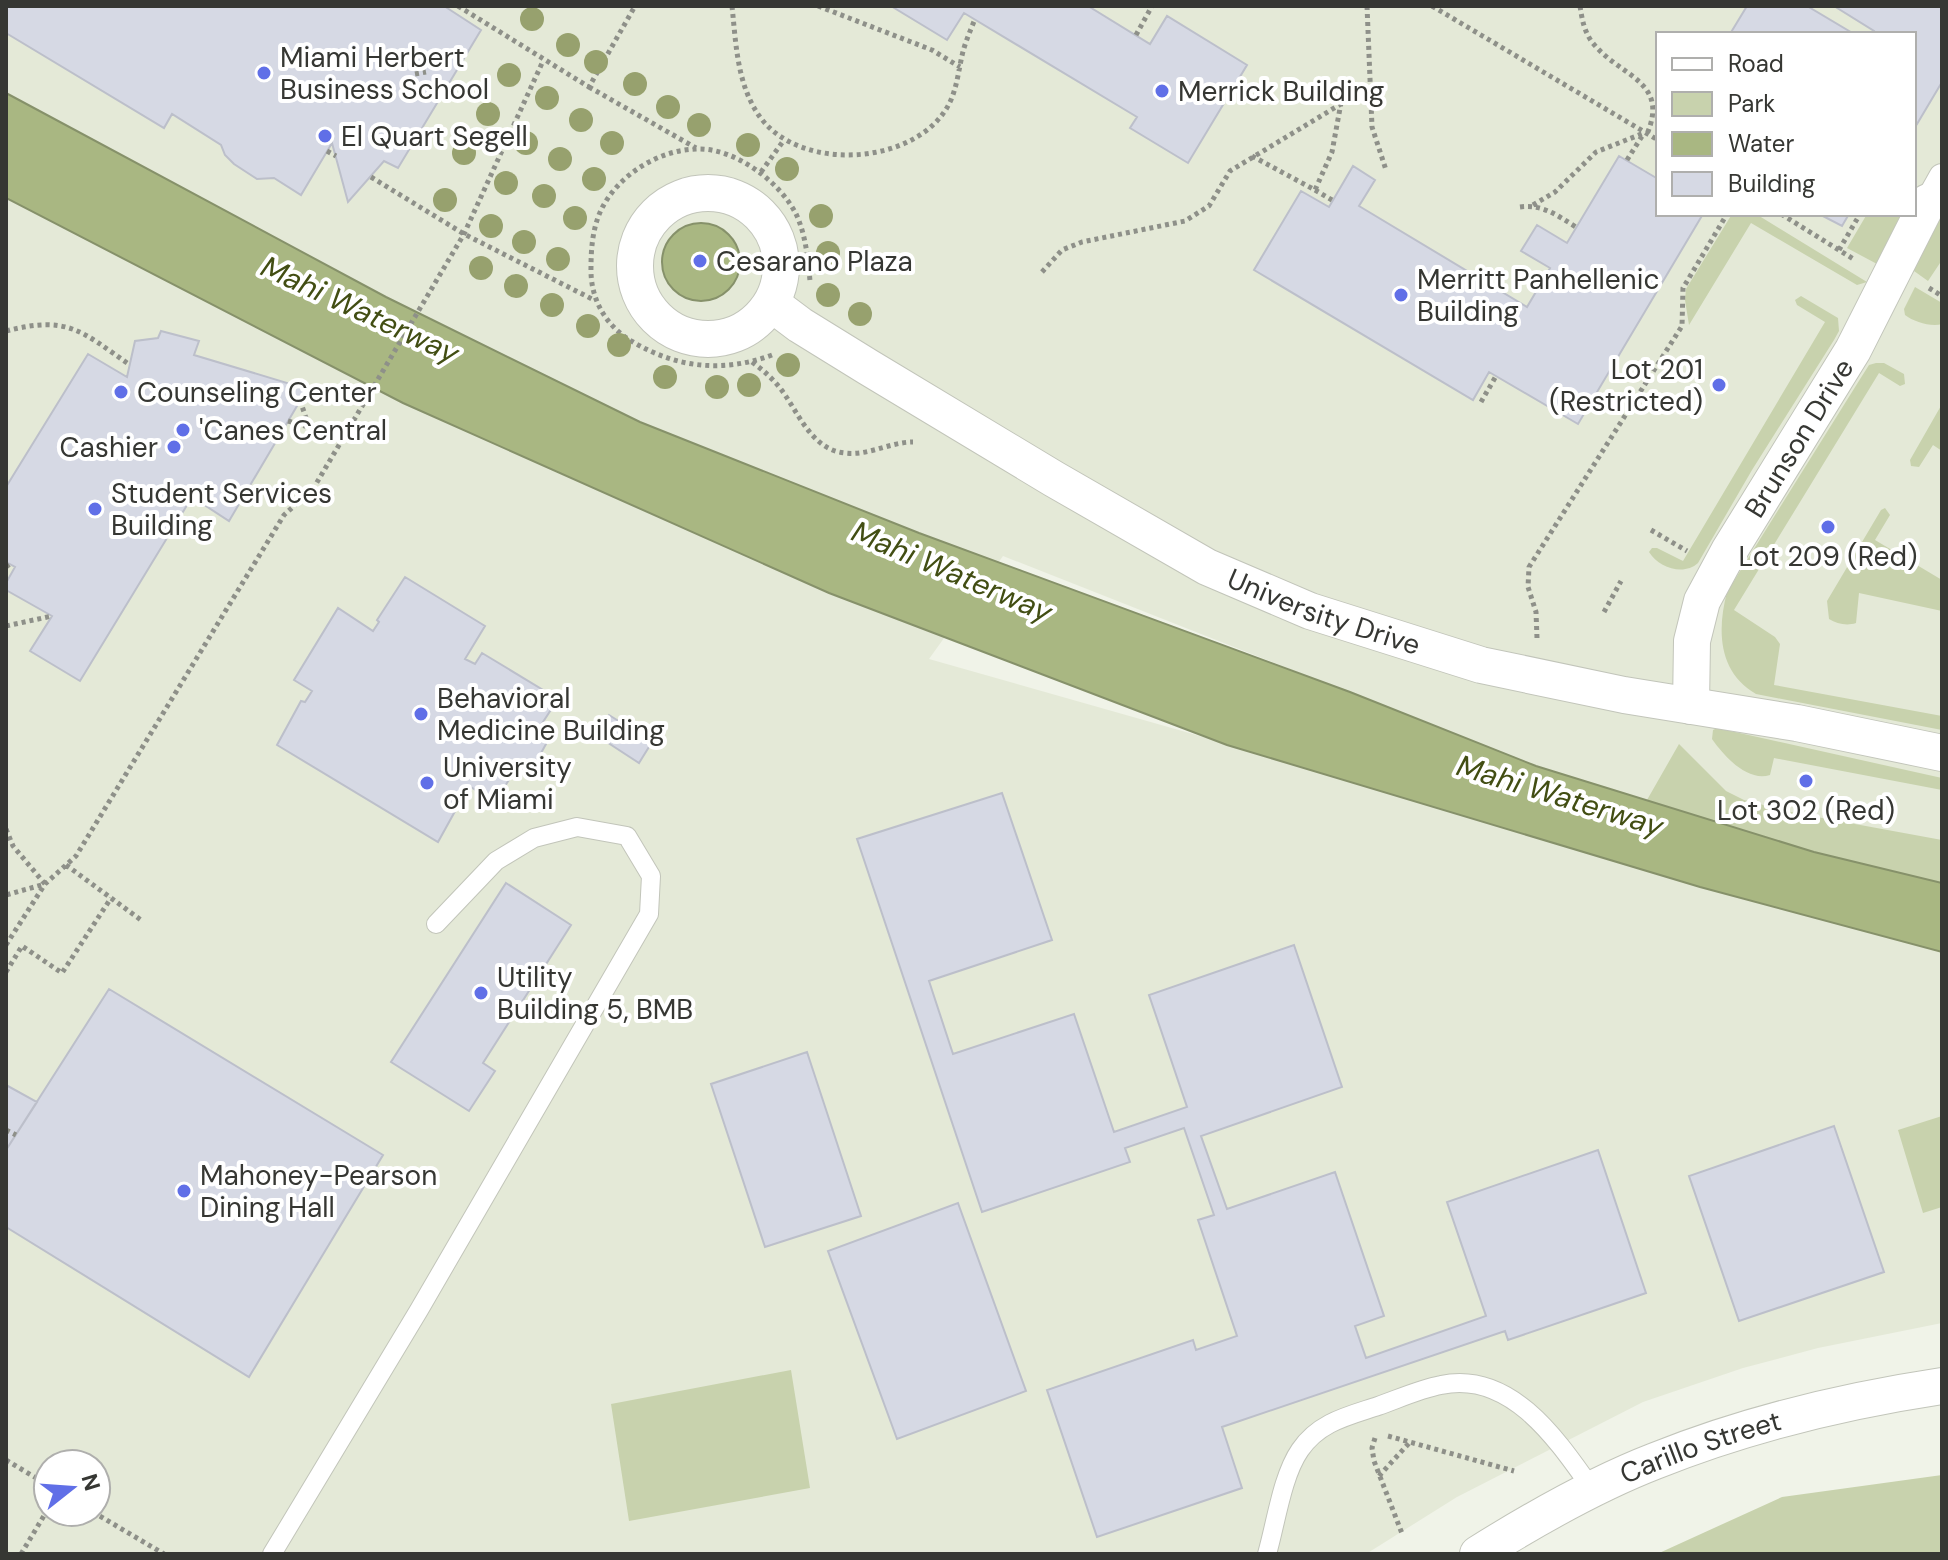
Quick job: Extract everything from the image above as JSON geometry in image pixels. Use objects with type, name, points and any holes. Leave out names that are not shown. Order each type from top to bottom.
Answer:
[{"type":"street","points":[[710,191],[735,197],[756,210],[772,229],[780,251],[781,276],[772,304],[760,319],[740,333],[716,340],[692,338],[669,329],[651,313],[639,293],[634,269],[637,245],[647,223],[665,205],[686,195],[710,191]]},
{"type":"street","name":"Brunson Drive","points":[[1691,706],[1692,641],[1702,601],[1729,551],[1853,350],[1928,191]]},
{"type":"street","name":"University Drive","points":[[772,304],[800,325],[1054,479],[1220,572],[1310,611],[1481,665],[1624,695],[1797,723],[1942,753]]},
{"type":"street","name":"Carillo Street","points":[[1478,1554],[1592,1489],[1652,1461],[1784,1418],[1879,1395],[1942,1386]]},
{"type":"lane","points":[[272,1554],[419,1310],[649,914],[651,876],[627,836],[577,827],[534,838],[496,861],[436,924]]},
{"type":"lane","points":[[1267,1554],[1288,1477],[1299,1451],[1316,1432],[1338,1418],[1443,1384],[1469,1384],[1493,1391],[1519,1404],[1544,1424],[1592,1489]]},
{"type":"path","points":[[458,6],[543,61],[697,148],[733,157],[761,172],[796,215],[808,250],[810,281]]},
{"type":"path","points":[[589,87],[635,6]]},
{"type":"path","points":[[732,6],[739,69],[748,97],[765,123],[784,140],[813,153],[846,155],[895,148],[930,128],[950,102],[975,19]]},
{"type":"path","points":[[818,6],[932,50],[960,67]]},
{"type":"path","points":[[1136,35],[1152,6]]},
{"type":"path","points":[[1367,6],[1372,127],[1386,170]]},
{"type":"path","points":[[1432,6],[1656,139]]},
{"type":"path","points":[[1580,6],[1591,41],[1647,90],[1654,101],[1654,118],[1627,160]]},
{"type":"path","points":[[6,945],[45,884],[76,856],[284,515],[313,489],[345,438],[464,234],[543,61]]},
{"type":"path","points":[[415,74],[426,72]]},
{"type":"path","points":[[1042,272],[1062,250],[1082,242],[1185,221],[1209,206],[1230,171],[1369,87]]},
{"type":"path","points":[[1315,190],[1332,152],[1341,102]]},
{"type":"path","points":[[1533,205],[1555,192],[1596,152],[1646,133]]},
{"type":"path","points":[[761,172],[784,140]]},
{"type":"path","points":[[697,148],[659,156],[626,176],[602,208],[591,243],[590,280],[595,301],[620,335],[655,354],[685,365],[752,362],[773,354]]},
{"type":"path","points":[[327,151],[336,156]]},
{"type":"path","points":[[1252,156],[1332,200]]},
{"type":"path","points":[[371,177],[464,234],[595,301]]},
{"type":"path","points":[[1520,207],[1543,207],[1576,227]]},
{"type":"path","points":[[1535,650],[1539,631],[1528,587],[1529,567],[1682,326],[1683,288],[1726,216]]},
{"type":"path","points":[[1784,216],[1863,265]]},
{"type":"path","points":[[1839,250],[1859,216]]},
{"type":"path","points":[[6,331],[53,323],[73,328],[130,365]]},
{"type":"path","points":[[1481,402],[1496,376]]},
{"type":"path","points":[[300,400],[310,428]]},
{"type":"path","points":[[288,421],[345,438]]},
{"type":"path","points":[[1651,530],[1688,552]]},
{"type":"path","points":[[1604,612],[1621,581]]},
{"type":"path","points":[[6,626],[52,616]]},
{"type":"path","points":[[6,829],[13,846],[45,884]]},
{"type":"path","points":[[66,865],[141,920]]},
{"type":"path","points":[[6,895],[45,884]]},
{"type":"path","points":[[6,972],[22,946],[62,973],[111,898]]},
{"type":"path","points":[[6,1130],[16,1135]]},
{"type":"path","points":[[1403,1536],[1379,1476],[1372,1448],[1376,1433],[1514,1471]]},
{"type":"path","points":[[1379,1476],[1410,1442]]},
{"type":"path","points":[[6,1460],[32,1475]]},
{"type":"path","points":[[112,1523],[164,1554]]},
{"type":"path","points":[[21,1554],[37,1528]]},
{"type":"shaded area","name":"University of Miami","points":[[6,6],[1942,6],[1942,883],[1814,852],[1536,766],[1003,556],[929,659],[1942,947],[1942,1323],[1818,1348],[1743,1368],[1643,1402],[1457,1497],[1366,1554],[6,1554]]},
{"type":"green space","points":[[1942,203],[1942,260],[1928,281],[1914,271],[1912,264]]},
{"type":"green space","points":[[1731,216],[1759,216],[1867,282],[1857,285],[1751,223],[1689,325],[1686,289]]},
{"type":"green space","points":[[1866,216],[1902,216],[1877,264],[1847,248]]},
{"type":"green space","points":[[1915,287],[1942,303],[1942,324],[1923,323],[1905,315],[1904,309]]},
{"type":"green space","points":[[1801,296],[1838,318],[1839,331],[1698,563],[1686,569],[1665,566],[1649,552],[1657,548],[1683,561],[1825,322],[1797,305],[1795,300]]},
{"type":"green space","points":[[1884,363],[1904,374],[1905,384],[1900,386],[1879,373],[1734,610],[1775,637],[1780,644],[1774,685],[1942,716],[1942,730],[1756,694],[1734,674],[1724,649],[1722,621],[1727,592],[1869,365]]},
{"type":"green space","points":[[1942,404],[1942,451],[1933,445],[1919,467],[1911,466],[1910,460]]},
{"type":"green space","points":[[1885,508],[1890,515],[1875,540],[1942,580],[1942,611],[1859,593],[1856,623],[1832,621],[1829,619],[1827,601]]},
{"type":"green space","points":[[1717,728],[1942,778],[1942,790],[1774,758],[1770,775],[1753,775],[1737,766],[1717,746],[1712,739],[1713,730]]},
{"type":"green space","points":[[1679,744],[1726,791],[1744,800],[1795,813],[1942,840],[1942,883],[1814,852],[1647,800]]},
{"type":"green space","points":[[1942,1116],[1942,1207],[1923,1213],[1898,1130]]},
{"type":"green space","points":[[791,1370],[810,1488],[629,1521],[611,1404]]},
{"type":"green space","points":[[1942,1475],[1942,1554],[1657,1554],[1782,1497]]},
{"type":"water","name":"Mahi Waterway","points":[[6,93],[386,297],[640,422],[919,533],[1350,692],[1536,766],[1814,852],[1942,883],[1942,952],[1700,887],[1227,745],[829,593],[403,403],[6,198]]},
{"type":"water","points":[[701,223],[716,226],[728,235],[737,247],[740,262],[737,277],[728,289],[716,298],[701,301],[686,298],[674,289],[665,277],[662,262],[665,247],[674,235],[686,226]]},
{"type":"building","name":"Miami Herbert Business School","points":[[6,6],[444,6],[481,30],[398,168],[384,161],[348,202],[332,143],[301,195],[274,178],[257,179],[234,164],[221,145],[172,114],[164,128],[6,33]]},
{"type":"building","name":"Merrick Building","points":[[891,6],[1088,6],[1150,44],[1167,16],[1247,65],[1188,163],[1130,128],[1137,117],[964,13],[947,40]]},
{"type":"building","points":[[1747,6],[1807,6],[1851,32],[1731,32]]},
{"type":"building","points":[[1834,6],[1942,6],[1942,82],[1917,124],[1916,32],[1874,31]]},
{"type":"building","name":"Merritt Panhellenic Building","points":[[1619,156],[1656,178],[1656,216],[1702,216],[1578,424],[1489,372],[1473,400],[1254,270],[1301,191],[1329,207],[1353,166],[1375,180],[1359,206],[1527,307],[1550,268],[1521,251],[1537,225],[1567,243]]},
{"type":"building","points":[[1823,216],[1848,216],[1842,226]]},
{"type":"building","name":"Student Services Building","points":[[161,331],[199,341],[194,355],[307,389],[229,521],[192,497],[80,681],[30,651],[52,616],[6,590],[6,583],[15,567],[6,562],[6,487],[88,354],[127,377],[135,341],[158,338]]},
{"type":"building","name":"Behavioral Medicine Building","points":[[405,577],[485,626],[465,659],[475,664],[482,653],[558,699],[541,725],[546,744],[531,771],[512,775],[495,802],[469,786],[438,842],[277,745],[301,701],[305,702],[312,691],[294,680],[338,608],[373,631]]},
{"type":"building","points":[[609,715],[652,742],[639,763],[596,735]]},
{"type":"building","points":[[1002,793],[1052,940],[929,981],[953,1054],[1074,1014],[1114,1132],[1187,1107],[1149,995],[1294,945],[1342,1087],[1201,1136],[1227,1209],[1335,1172],[1384,1316],[1355,1326],[1366,1358],[1486,1316],[1447,1202],[1598,1150],[1646,1293],[1508,1340],[1505,1331],[1222,1427],[1242,1488],[1097,1537],[1047,1390],[1193,1340],[1196,1350],[1237,1336],[1198,1220],[1214,1215],[1184,1128],[1125,1148],[1130,1162],[982,1212],[857,839]]},
{"type":"building","name":"Utility Building 5, BMB","points":[[506,883],[571,925],[483,1063],[495,1071],[469,1111],[391,1062]]},
{"type":"building","name":"Mahoney-Pearson Dining Hall","points":[[109,989],[383,1155],[249,1377],[6,1227],[6,1150]]},
{"type":"building","points":[[807,1052],[861,1216],[765,1247],[711,1084]]},
{"type":"building","points":[[6,1085],[37,1102],[6,1150]]},
{"type":"building","points":[[1834,1126],[1884,1272],[1739,1321],[1689,1176]]},
{"type":"building","points":[[958,1203],[1026,1391],[897,1439],[828,1251]]},
{"type":"place","name":"Miami Herbert Business School","points":[[264,73]]},
{"type":"place","name":"Merrick Building","points":[[1162,91]]},
{"type":"place","name":"El Quart Segell","points":[[325,136]]},
{"type":"place","name":"Cesarano Plaza","points":[[700,261]]},
{"type":"place","name":"Merritt Panhellenic Building","points":[[1401,295]]},
{"type":"place","name":"Lot 201 (Restricted)","points":[[1719,385]]},
{"type":"place","name":"Counseling Center","points":[[121,392]]},
{"type":"place","name":"'Canes Central","points":[[183,430]]},
{"type":"place","name":"Cashier","points":[[174,447]]},
{"type":"place","name":"Student Services Building","points":[[95,509]]},
{"type":"place","name":"Lot 209 (Red)","points":[[1828,527]]},
{"type":"place","name":"Behavioral Medicine Building","points":[[421,714]]},
{"type":"place","name":"Lot 302 (Red)","points":[[1806,781]]},
{"type":"place","name":"University of Miami","points":[[427,783]]},
{"type":"place","name":"Utility Building 5, BMB","points":[[481,993]]},
{"type":"place","name":"Mahoney-Pearson Dining Hall","points":[[184,1191]]}]
